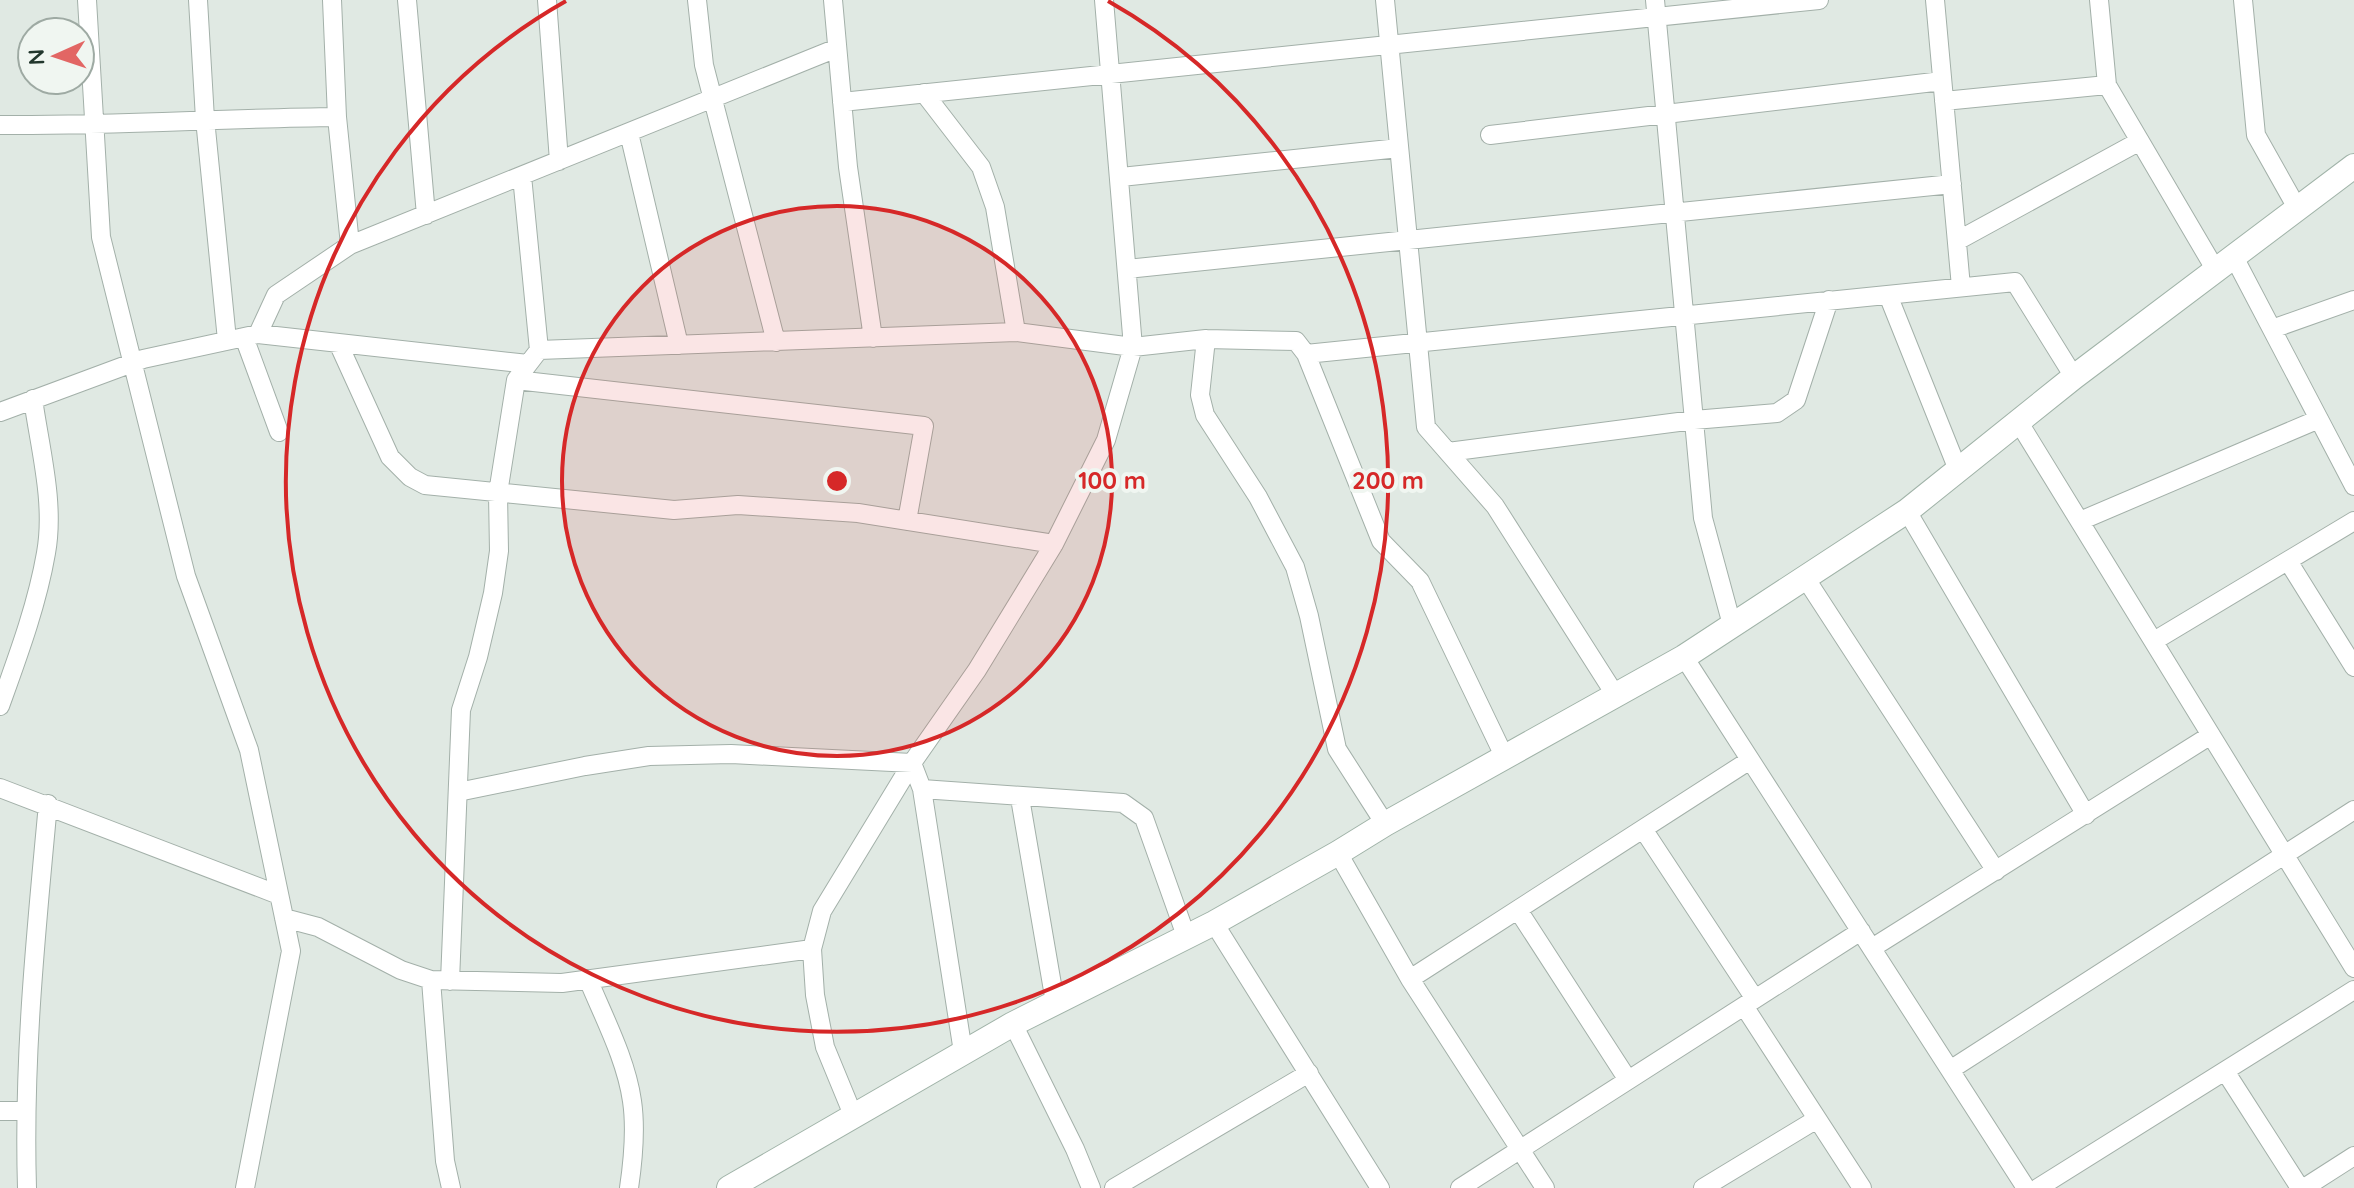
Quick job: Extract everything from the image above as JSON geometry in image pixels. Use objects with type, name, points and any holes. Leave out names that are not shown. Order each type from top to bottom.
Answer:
[{"type":"main road","points":[[729,1188],[1013,1024],[1214,923],[1684,657],[1907,511],[2074,377],[2354,166]]},
{"type":"street","points":[[87,0],[101,237],[186,576],[249,750],[291,951],[245,1188]]},
{"type":"street","points":[[198,0],[205,119],[243,337],[279,432]]},
{"type":"street","points":[[332,0],[337,117],[350,245]]},
{"type":"street","points":[[407,0],[426,215]]},
{"type":"street","points":[[547,0],[559,161]]},
{"type":"street","points":[[697,0],[704,65],[776,342]]},
{"type":"street","points":[[833,0],[848,167],[873,338]]},
{"type":"street","points":[[853,1115],[825,1047],[815,995],[812,949],[822,911],[912,763],[977,670],[1054,544],[1106,440],[1133,347],[1104,0]]},
{"type":"street","points":[[1385,0],[1426,427],[1495,506],[1616,696]]},
{"type":"street","points":[[842,102],[1390,44],[1656,8],[1819,0]]},
{"type":"street","points":[[1935,0],[1961,287]]},
{"type":"street","points":[[2099,0],[2107,85],[2140,141],[2272,329],[2354,486]]},
{"type":"street","points":[[2243,0],[2256,135],[2297,208]]},
{"type":"street","points":[[1656,8],[1703,518],[1732,625]]},
{"type":"street","points":[[243,337],[276,295],[350,245],[837,48]]},
{"type":"street","points":[[1490,135],[1942,81]]},
{"type":"street","points":[[1944,101],[2107,85]]},
{"type":"street","points":[[924,93],[981,167],[995,207],[1016,332]]},
{"type":"street","points":[[0,125],[94,126],[205,119],[337,117]]},
{"type":"street","points":[[629,133],[679,345]]},
{"type":"street","points":[[1957,241],[2140,141]]},
{"type":"street","points":[[1121,177],[1399,148]]},
{"type":"street","points":[[451,1188],[445,1161],[440,980],[458,792],[461,710],[478,657],[493,593],[499,551],[498,493],[516,380],[533,357],[522,176]]},
{"type":"street","points":[[1127,269],[1952,184]]},
{"type":"street","points":[[1306,354],[2015,282],[2074,377]]},
{"type":"street","points":[[1888,295],[1958,470]]},
{"type":"street","points":[[1448,452],[1694,420],[1777,413],[1796,400],[1829,300]]},
{"type":"street","points":[[2272,329],[2352,305]]},
{"type":"street","points":[[0,412],[131,364],[243,337],[533,357],[679,345],[1016,332],[1133,347],[1206,339],[1296,341],[1306,354],[1381,541],[1420,581],[1505,758]]},
{"type":"street","points":[[1206,339],[1200,395],[1205,415],[1258,497],[1295,567],[1309,616],[1337,749],[1385,824]]},
{"type":"street","points":[[339,345],[390,457],[410,477],[425,485],[674,510],[738,505],[858,513],[1054,544]]},
{"type":"street","points":[[516,380],[924,426],[907,521]]},
{"type":"street","points":[[0,706],[23,639],[47,551],[48,498],[33,399]]},
{"type":"street","points":[[2080,521],[2319,419]]},
{"type":"street","points":[[2018,421],[2354,968]]},
{"type":"street","points":[[1907,511],[2086,815]]},
{"type":"street","points":[[2154,641],[2354,521]]},
{"type":"street","points":[[2288,561],[2354,667]]},
{"type":"street","points":[[1806,579],[1996,871]]},
{"type":"street","points":[[1684,657],[2026,1188]]},
{"type":"street","points":[[1872,948],[2211,735]]},
{"type":"street","points":[[458,792],[649,756],[731,754],[912,763]]},
{"type":"street","points":[[1410,979],[1750,760]]},
{"type":"street","points":[[912,763],[922,789],[963,1052]]},
{"type":"street","points":[[0,788],[279,895]]},
{"type":"street","points":[[922,789],[1123,803],[1144,818],[1186,936]]},
{"type":"street","points":[[1020,798],[1055,1002]]},
{"type":"street","points":[[27,1188],[24,1111],[32,973],[48,804]]},
{"type":"street","points":[[1950,1070],[2354,810]]},
{"type":"street","points":[[1643,829],[1817,1119],[1862,1188]]},
{"type":"street","points":[[1338,853],[1410,979],[1545,1188]]},
{"type":"street","points":[[1518,910],[1628,1080]]},
{"type":"street","points":[[284,918],[318,927],[401,970],[440,980],[562,983],[812,949]]},
{"type":"street","points":[[1214,923],[1380,1188]]},
{"type":"street","points":[[1460,1188],[1861,931]]},
{"type":"street","points":[[588,979],[624,1066],[633,1103],[629,1188]]},
{"type":"street","points":[[2038,1188],[2354,990]]},
{"type":"street","points":[[1013,1024],[1091,1188]]},
{"type":"street","points":[[2225,1071],[2302,1188],[2354,1156]]},
{"type":"street","points":[[1114,1188],[1309,1073]]},
{"type":"street","points":[[0,1111],[24,1111]]},
{"type":"street","points":[[1703,1188],[1817,1119]]}]
